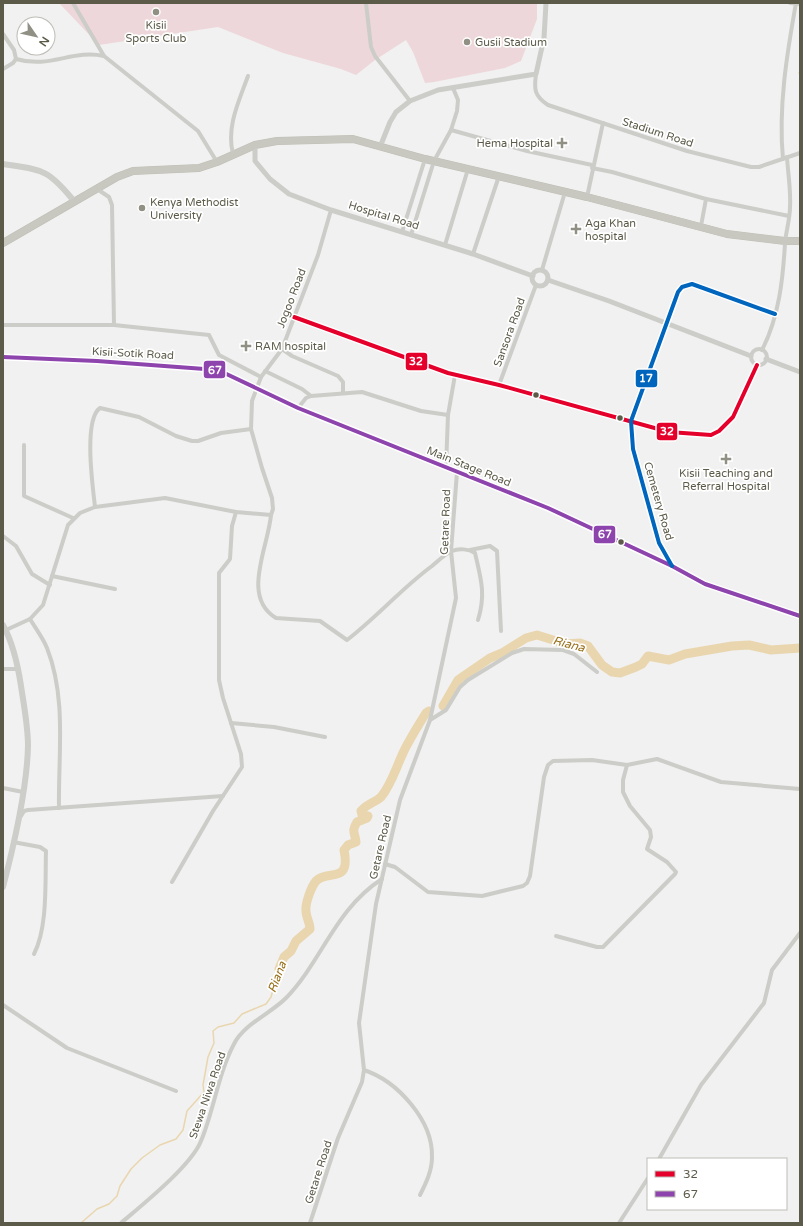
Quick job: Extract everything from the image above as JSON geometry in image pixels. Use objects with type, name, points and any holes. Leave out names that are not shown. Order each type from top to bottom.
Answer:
[{"type":"highway","points":[[3,244],[74,201],[117,177],[133,171],[192,170],[217,162],[255,145],[278,141],[337,138],[353,139],[425,159],[586,197],[727,234],[785,242],[800,241]]},
{"type":"main road","points":[[3,164],[35,169],[46,173],[57,181],[74,201]]},
{"type":"main road","points":[[3,887],[23,792],[28,746],[27,723],[18,669],[4,628]]},
{"type":"street","points":[[74,3],[104,56],[198,131],[217,162]]},
{"type":"street","points":[[366,3],[371,47],[375,56],[410,101]]},
{"type":"street","points":[[380,147],[390,122],[396,112],[410,101],[438,90],[536,74],[544,38],[546,3]]},
{"type":"street","points":[[762,350],[767,340],[775,314],[784,267],[785,242],[790,206],[782,124],[784,94],[798,4],[790,3]]},
{"type":"street","points":[[3,34],[14,50],[16,59],[14,63],[3,69]]},
{"type":"street","points":[[16,59],[38,63],[88,54],[104,56]]},
{"type":"street","name":"Stadium Road","points":[[536,74],[534,88],[541,100],[548,105],[687,151],[751,167],[759,167],[800,153]]},
{"type":"street","points":[[233,154],[230,137],[236,110],[248,76]]},
{"type":"street","points":[[411,235],[434,161],[439,155],[451,130],[457,111],[458,100],[453,88]]},
{"type":"street","points":[[586,197],[603,123]]},
{"type":"street","points":[[451,130],[592,166],[706,200],[789,216]]},
{"type":"street","name":"Hospital Road","points":[[255,145],[255,161],[266,174],[289,194],[331,210],[473,254],[532,276]]},
{"type":"street","points":[[402,232],[425,159]]},
{"type":"street","points":[[445,245],[468,168]]},
{"type":"street","points":[[473,254],[499,176]]},
{"type":"street","points":[[97,189],[109,197],[112,205],[114,325]]},
{"type":"street","points":[[542,270],[565,192]]},
{"type":"street","points":[[701,226],[706,200]]},
{"type":"street","name":"Jogoo Road","points":[[331,210],[318,255],[282,349],[265,371],[252,400],[251,430],[272,498],[273,509],[257,585],[258,594],[262,604],[276,618],[320,621],[345,640],[382,611],[410,582],[452,551]]},
{"type":"street","points":[[537,270],[542,270],[547,273],[548,280],[543,285],[536,285],[532,276],[537,270]]},
{"type":"street","points":[[548,280],[666,322],[751,356],[753,362],[757,365]]},
{"type":"street","points":[[631,421],[666,322],[678,292],[682,287],[692,284],[775,314]]},
{"type":"street","name":"Sansora Road","points":[[499,385],[536,285]]},
{"type":"street","points":[[294,317],[455,375],[499,385],[669,432],[711,435],[719,432],[733,417],[757,365],[764,363],[766,359]]},
{"type":"street","points":[[3,325],[114,325],[209,335],[218,355],[261,378]]},
{"type":"street","points":[[282,349],[292,356],[338,376],[343,382],[343,393]]},
{"type":"street","points":[[751,356],[754,351],[762,350]]},
{"type":"street","points":[[762,350],[766,359]]},
{"type":"street","name":"Kisii-Sotik Road","points":[[3,357],[218,370],[258,388]]},
{"type":"street","points":[[766,359],[800,372]]},
{"type":"street","points":[[265,371],[302,389],[312,396]]},
{"type":"street","points":[[446,467],[448,415],[455,375]]},
{"type":"street","name":"Main Stage Road","points":[[258,388],[298,408],[387,445],[548,508],[672,566]]},
{"type":"street","points":[[298,408],[306,398],[312,396],[362,392],[421,411],[448,415]]},
{"type":"street","points":[[95,507],[90,439],[95,416],[100,408],[139,417],[176,436],[192,441],[198,441],[221,433],[251,430]]},
{"type":"street","name":"Cemetery Road","points":[[631,421],[633,449],[659,543],[672,566]]},
{"type":"street","points":[[24,444],[24,496],[73,518]]},
{"type":"street","name":"Getare Road","points":[[310,1223],[336,1143],[359,1092],[364,1070],[359,1023],[382,878],[400,800],[430,720],[456,598],[452,551],[457,472]]},
{"type":"street","points":[[4,628],[30,619],[43,605],[68,525],[73,518],[95,507],[165,498],[236,512],[271,516]]},
{"type":"street","points":[[172,882],[242,767],[241,754],[220,690],[218,605],[219,573],[230,559],[232,526],[236,512]]},
{"type":"street","points":[[3,536],[16,546],[32,574],[50,585]]},
{"type":"street","points":[[452,551],[470,550],[490,546],[497,551],[501,631]]},
{"type":"street","points":[[470,550],[475,553],[483,594],[483,603],[478,620]]},
{"type":"street","points":[[672,566],[705,584],[800,616]]},
{"type":"street","points":[[52,576],[114,589]]},
{"type":"street","points":[[30,619],[46,646],[56,679],[61,725],[59,808]]},
{"type":"street","points":[[430,720],[446,710],[460,687],[468,680],[512,653],[524,649],[563,650],[574,654],[597,672]]},
{"type":"street","points":[[3,669],[18,669]]},
{"type":"street","points":[[231,723],[274,727],[325,737]]},
{"type":"street","points":[[385,864],[395,867],[428,892],[482,896],[523,886],[527,883],[530,876],[544,777],[550,763],[553,761],[592,760],[627,765],[658,759],[721,782],[800,789]]},
{"type":"street","points":[[556,936],[597,947],[603,947],[676,872],[673,867],[648,849],[652,838],[650,830],[626,800],[623,792],[622,780],[627,765]]},
{"type":"street","points":[[3,788],[23,792]]},
{"type":"street","points":[[18,820],[24,811],[223,796]]},
{"type":"street","points":[[13,842],[40,847],[46,851],[43,918],[39,945],[34,954]]},
{"type":"street","name":"Stewa Niwa Road","points":[[121,1223],[157,1192],[197,1150],[212,1111],[230,1054],[241,1034],[286,998],[351,907],[369,887],[382,878]]},
{"type":"street","points":[[660,1158],[701,1084],[764,1003],[772,970],[800,933]]},
{"type":"street","points":[[3,1005],[67,1048],[176,1091]]},
{"type":"street","points":[[364,1070],[383,1079],[398,1092],[416,1112],[429,1134],[432,1146],[431,1168],[420,1195]]},
{"type":"street","points":[[619,1223],[647,1180]]},
{"type":"shaded area","points":[[59,3],[537,3],[537,19],[521,61],[505,68],[425,83],[413,52],[406,40],[375,60],[356,75],[341,69],[283,53],[218,27],[99,45]]},
{"type":"waterway","name":"Riana","points":[[443,706],[458,680],[490,658],[502,653],[526,638],[537,635],[566,644],[580,643],[588,646],[602,665],[612,672],[620,673],[642,664],[648,656],[669,660],[685,654],[732,646],[749,645],[771,650],[800,648]]},
{"type":"waterway","name":"Riana","points":[[279,969],[284,957],[291,951],[296,941],[310,929],[306,913],[306,904],[312,887],[316,881],[321,878],[337,874],[344,868],[344,850],[348,845],[356,842],[354,832],[355,825],[357,822],[367,818],[368,816],[362,815],[361,811],[379,799],[385,792],[408,743],[426,713],[429,711]]},
{"type":"waterway","name":"Riana","points":[[81,1223],[97,1209],[109,1204],[117,1196],[120,1186],[131,1169],[142,1158],[160,1145],[176,1139],[183,1130],[187,1111],[204,1092],[203,1085],[208,1057],[214,1043],[213,1031],[218,1027],[234,1023],[242,1014],[266,1004],[271,997],[279,969]]},
{"type":"transit line","name":"17","points":[[672,566],[659,543],[633,449],[631,421],[678,292],[682,287],[692,284],[775,314]]},
{"type":"transit line","name":"32","points":[[294,317],[448,373],[499,385],[669,432],[711,435],[719,431],[733,417],[757,365]]},
{"type":"transit line","name":"67","points":[[3,357],[97,361],[218,370],[298,408],[548,508],[672,566],[705,584],[800,616]]},
{"type":"place","name":"Kisii Sports Club","points":[[156,12]]},
{"type":"place","name":"Gusii Stadium","points":[[467,42]]},
{"type":"place","name":"Hema Hospital","points":[[562,143]]},
{"type":"place","name":"Kenya Methodist University","points":[[142,208]]},
{"type":"place","name":"Aga Khan hospital","points":[[576,229]]},
{"type":"place","name":"RAM hospital","points":[[246,346]]},
{"type":"place","name":"Kisii Teaching and Referral Hospital","points":[[726,459]]}]
